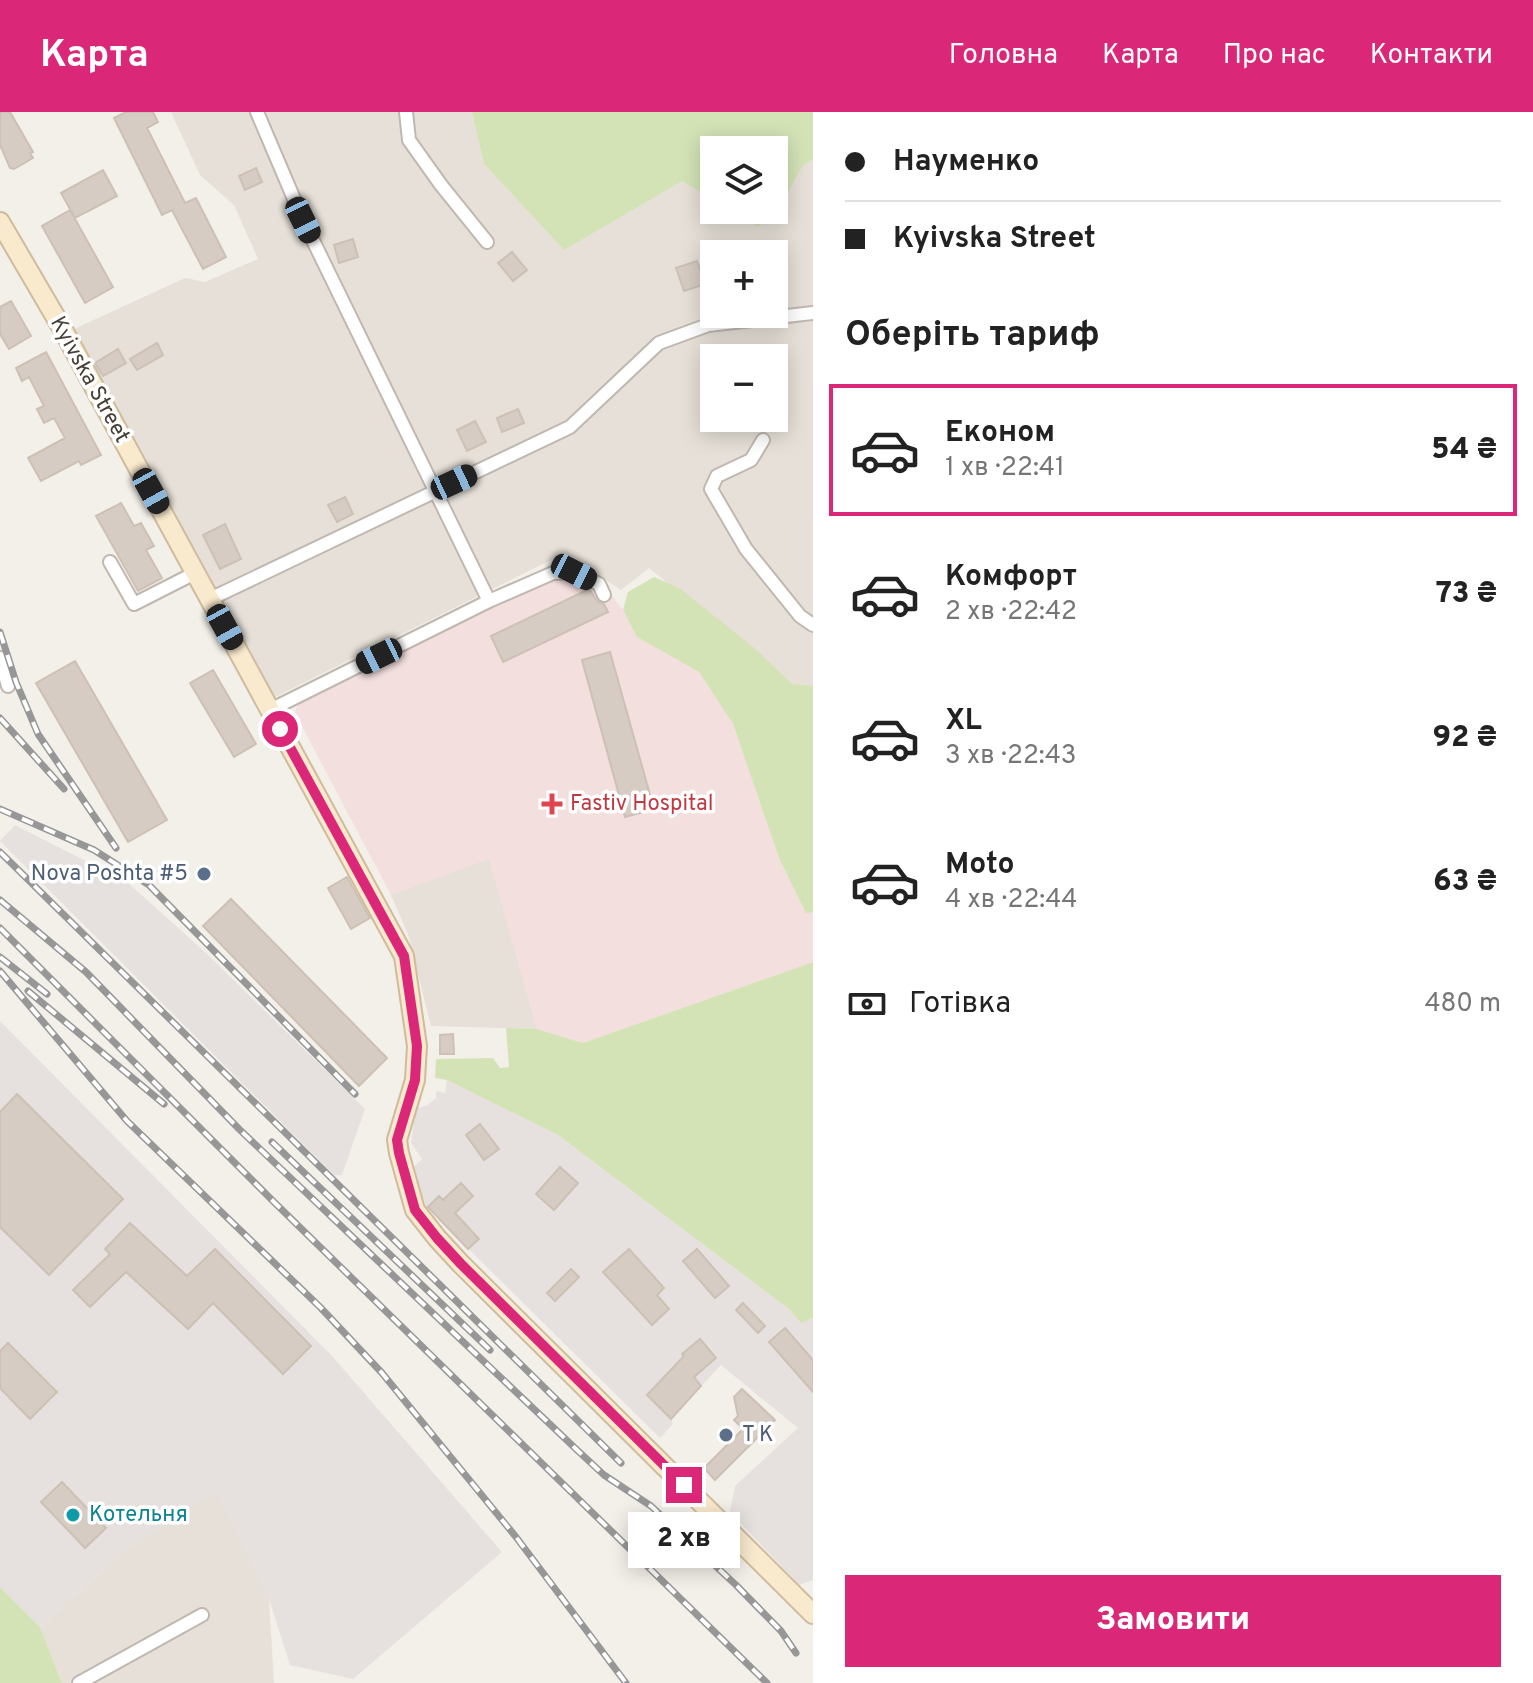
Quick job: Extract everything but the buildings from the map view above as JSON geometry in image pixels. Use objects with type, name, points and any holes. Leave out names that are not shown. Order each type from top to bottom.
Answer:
[{"type":"main road","name":"Kyivska Street","points":[[0,222],[404,956],[417,1046],[415,1080],[397,1140],[415,1210],[461,1264],[812,1610]]},
{"type":"street","points":[[257,112],[303,220],[489,601]]},
{"type":"street","points":[[406,112],[409,140],[487,242]]},
{"type":"street","points":[[210,599],[570,427],[659,343],[708,325],[812,314]]},
{"type":"street","points":[[763,440],[751,460],[717,476],[711,489],[746,549],[800,616],[813,625]]},
{"type":"street","points":[[110,562],[134,604],[195,573]]},
{"type":"street","points":[[270,710],[489,601],[553,573],[574,572],[599,584],[604,595]]},
{"type":"street","points":[[0,658],[8,686]]},
{"type":"street","points":[[79,1683],[202,1615]]},
{"type":"shaded area","points":[[171,112],[472,112],[484,164],[564,250],[700,143],[700,224],[788,224],[788,136],[709,136],[740,112],[813,112],[813,689],[792,684],[649,568],[621,590],[565,553],[273,698],[72,330],[185,278],[205,282],[258,259],[234,205],[200,175]]},
{"type":"shaded area","name":"Fastiv Hospital","points":[[577,567],[602,584],[623,610],[637,637],[699,672],[733,724],[779,858],[806,912],[813,912],[813,962],[583,1043],[537,1029],[489,859],[391,895],[295,713],[299,700]]},
{"type":"shaded area","points":[[15,825],[127,882],[205,952],[365,1109],[342,1175],[334,1175],[0,841]]},
{"type":"shaded area","points":[[489,858],[537,1029],[431,1026],[408,934],[391,895]]},
{"type":"shaded area","points":[[0,1021],[333,1357],[502,1552],[353,1679],[290,1665],[269,1599],[217,1492],[125,1550],[40,1627],[0,1587]]},
{"type":"shaded area","points":[[447,1080],[558,1135],[789,1309],[801,1323],[813,1318],[813,1580],[799,1585],[730,1512],[735,1486],[798,1428],[721,1365],[671,1419],[673,1424],[660,1438],[426,1207],[413,1168],[422,1159],[411,1143],[415,1114],[418,1108],[436,1098],[436,1091],[445,1093]]},
{"type":"shaded area","points":[[217,1491],[269,1599],[274,1683],[62,1683],[40,1627],[125,1550]]},
{"type":"green space","points":[[472,112],[813,112],[813,159],[803,165],[788,191],[788,136],[700,136],[700,192],[682,181],[564,250],[484,164]]},
{"type":"green space","points":[[654,577],[679,588],[753,647],[792,684],[813,686],[813,912],[806,913],[779,858],[733,724],[699,672],[637,637],[623,610],[628,592]]},
{"type":"green space","points":[[813,962],[813,1318],[801,1323],[789,1309],[558,1135],[447,1080],[435,1078],[436,1059],[493,1058],[500,1068],[509,1067],[506,1028],[537,1029],[583,1043]]},
{"type":"green space","points":[[0,1587],[40,1627],[62,1683],[0,1683]]},
{"type":"railway","points":[[0,632],[16,682],[38,734],[116,848]]},
{"type":"railway","points":[[0,718],[64,789]]},
{"type":"railway","points":[[0,809],[94,850],[149,885],[355,1094]]},
{"type":"railway","points":[[0,852],[621,1463]]},
{"type":"railway","points":[[0,900],[86,972],[240,1130],[576,1449],[604,1475],[651,1506],[736,1585],[781,1631],[796,1653]]},
{"type":"railway","points":[[0,928],[276,1204],[767,1683]]},
{"type":"railway","points":[[0,957],[47,994]]},
{"type":"railway","points":[[0,971],[127,1121],[320,1307],[382,1373],[516,1537],[626,1683]]},
{"type":"railway","points":[[28,991],[164,1104]]},
{"type":"railway","points":[[272,1142],[490,1350]]},
{"type":"place","name":"Fastiv Hospital","points":[[552,804]]},
{"type":"place","name":"Nova Poshta #5","points":[[204,874]]},
{"type":"place","name":"Т К","points":[[726,1435]]},
{"type":"place","name":"Котельня","points":[[73,1515]]},
{"type":"route","points":[[280,729],[404,956],[417,1046],[415,1080],[397,1140],[415,1210],[461,1264],[684,1485]]}]
